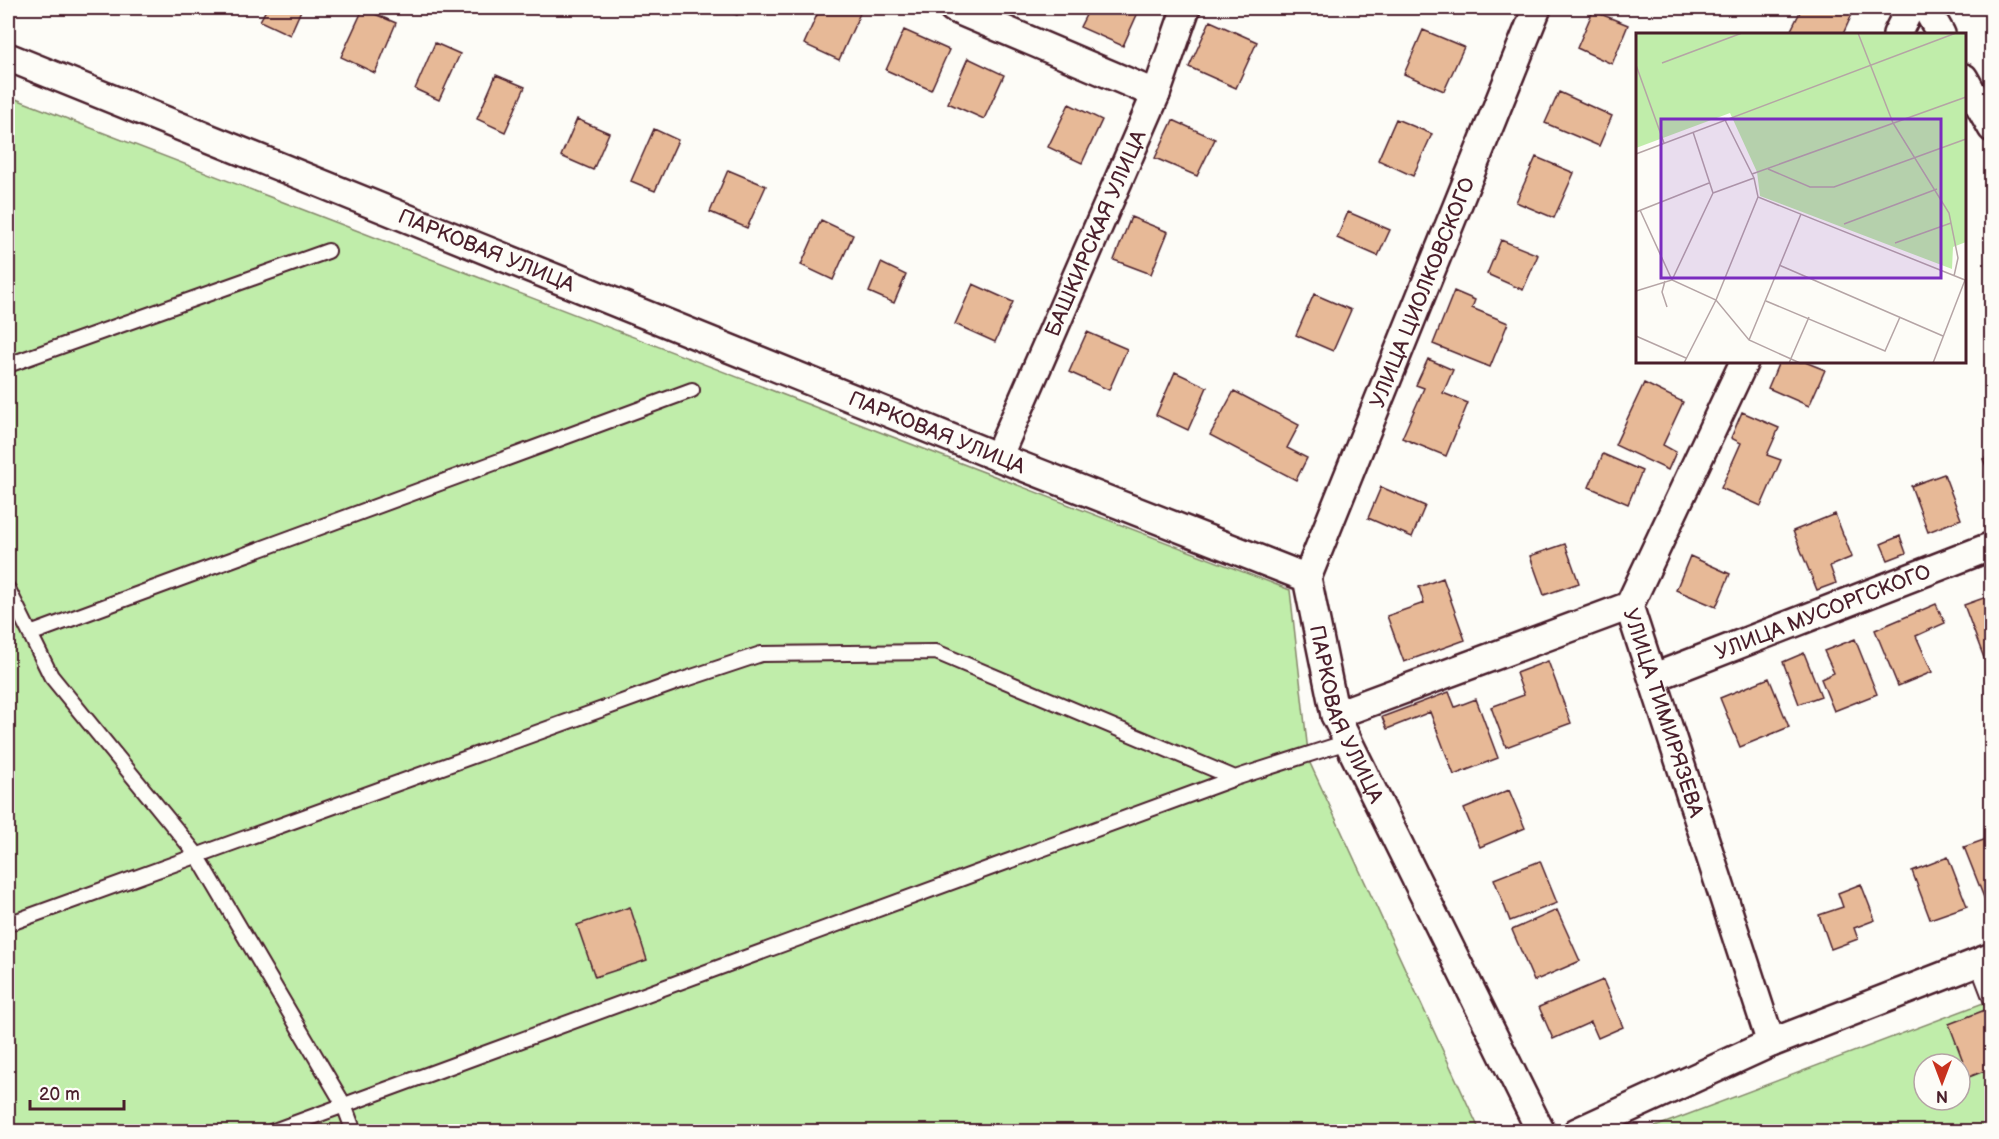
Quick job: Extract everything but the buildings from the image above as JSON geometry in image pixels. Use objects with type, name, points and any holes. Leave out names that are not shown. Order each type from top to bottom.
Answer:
[{"type":"street","points":[[953,8],[1156,94]]},
{"type":"street","name":"БАШКИРСКАЯ УЛИЦА","points":[[998,457],[1156,94],[1186,8]]},
{"type":"street","name":"УЛИЦА ЦИОЛКОВСКОГО","points":[[1307,578],[1537,8]]},
{"type":"street","points":[[1898,33],[1910,8]]},
{"type":"street","points":[[1926,8],[1940,33]]},
{"type":"street","name":"ПАРКОВАЯ УЛИЦА","points":[[8,57],[998,457],[1307,578],[1335,715],[1541,1131]]},
{"type":"street","points":[[1966,80],[1992,128]]},
{"type":"street","name":"УЛИЦА ТИМИРЯЗЕВА","points":[[1744,363],[1629,606],[1655,677],[1771,1043]]},
{"type":"street","name":"УЛИЦА МУСОРГСКОГО","points":[[1655,677],[1992,546]]},
{"type":"street","points":[[1335,715],[1629,606]]},
{"type":"street","points":[[1577,1131],[1771,1043],[1984,960]]},
{"type":"lane","points":[[8,365],[328,251]]},
{"type":"lane","points":[[30,634],[692,390]]},
{"type":"lane","points":[[8,589],[51,676],[197,855],[344,1105],[354,1131]]},
{"type":"lane","points":[[8,924],[680,681],[761,654],[936,652],[1235,778]]},
{"type":"lane","points":[[271,1131],[1235,778],[1347,742]]},
{"type":"lane","points":[[1984,960],[1992,1002]]},
{"type":"green space","points":[[8,96],[1290,590],[1309,761],[1480,1131],[8,1131]]},
{"type":"green space","points":[[1991,1000],[1991,1131],[1644,1131]]}]
